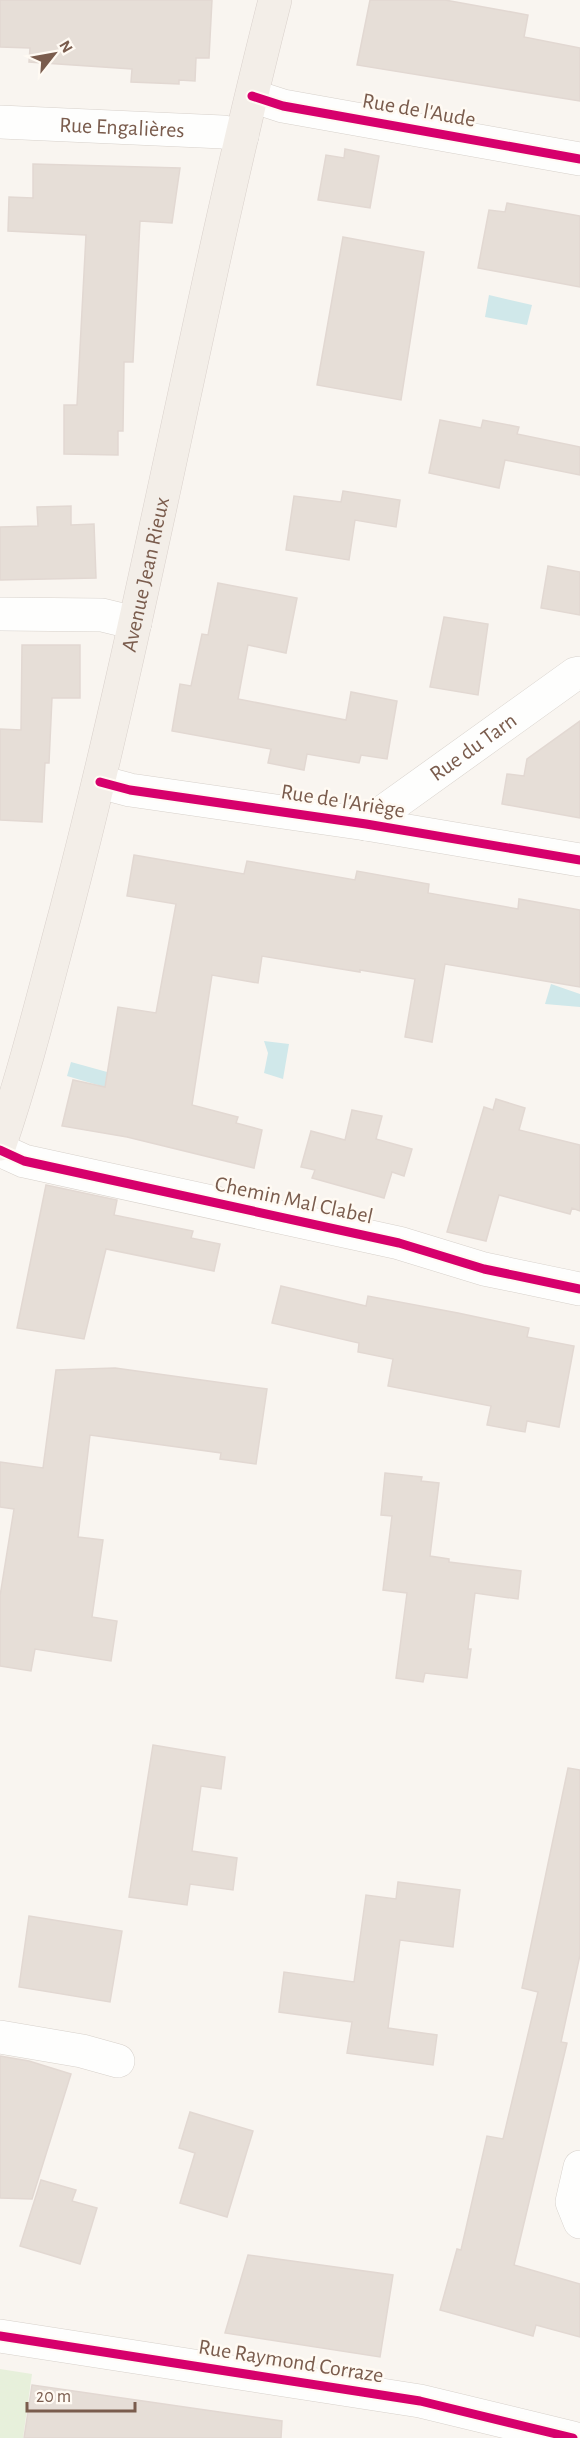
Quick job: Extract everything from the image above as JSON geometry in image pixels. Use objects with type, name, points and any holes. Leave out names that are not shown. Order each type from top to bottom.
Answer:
[{"type":"main road","name":"Avenue Jean Rieux","points":[[0,1144],[22,1077],[100,782],[242,136],[275,0]]},
{"type":"street","name":"Rue de l'Aude","points":[[252,96],[283,106],[580,159]]},
{"type":"street","name":"Rue Engalières","points":[[0,122],[223,132],[242,136]]},
{"type":"street","points":[[0,614],[102,615],[135,623]]},
{"type":"street","name":"Rue du Tarn","points":[[366,824],[575,674],[580,673]]},
{"type":"street","name":"Rue de l'Ariège","points":[[100,782],[130,790],[366,824],[580,860]]},
{"type":"street","name":"Chemin Mal Clabel","points":[[0,1150],[24,1161],[399,1243],[484,1269],[580,1289]]},
{"type":"street","points":[[0,2037],[82,2051],[118,2061]]},
{"type":"street","points":[[580,2167],[572,2202],[580,2222]]},
{"type":"street","name":"Rue Raymond Corraze","points":[[0,2336],[420,2401],[555,2436]]},
{"type":"green space","points":[[0,2369],[32,2374],[23,2438],[0,2438]]},
{"type":"water","points":[[489,295],[532,305],[527,325],[485,317]]},
{"type":"water","points":[[551,984],[580,994],[580,1007],[545,1004]]},
{"type":"water","points":[[264,1041],[289,1044],[283,1079],[264,1073],[268,1053]]},
{"type":"water","points":[[71,1062],[118,1075],[115,1090],[67,1076]]},
{"type":"building","points":[[0,0],[212,0],[209,58],[196,58],[195,81],[179,80],[179,84],[131,82],[132,69],[29,62],[30,48],[0,47]]},
{"type":"building","points":[[370,0],[445,0],[528,15],[524,37],[580,48],[580,101],[357,65]]},
{"type":"building","points":[[345,149],[379,156],[370,208],[318,200],[326,155],[344,158]]},
{"type":"building","points":[[33,164],[180,168],[172,223],[140,221],[133,362],[124,362],[123,431],[118,431],[118,455],[64,454],[64,405],[77,405],[86,235],[8,231],[9,197],[33,198]]},
{"type":"building","points":[[507,203],[580,216],[580,287],[478,268],[489,210],[505,212]]},
{"type":"building","points":[[343,237],[424,252],[401,400],[317,385]]},
{"type":"building","points":[[440,420],[481,428],[483,420],[519,427],[517,434],[580,447],[580,475],[505,460],[499,488],[429,473]]},
{"type":"building","points":[[343,491],[400,500],[396,527],[355,520],[349,560],[286,550],[294,496],[341,502]]},
{"type":"building","points":[[71,506],[71,525],[94,524],[96,578],[0,580],[0,527],[38,526],[37,507]]},
{"type":"building","points":[[548,566],[580,572],[580,615],[541,608]]},
{"type":"building","points":[[218,583],[297,598],[286,653],[248,645],[238,699],[346,720],[351,692],[397,701],[387,759],[361,755],[359,763],[307,754],[304,770],[268,763],[271,749],[172,731],[180,684],[191,686],[202,634],[208,635]]},
{"type":"building","points":[[444,617],[488,624],[478,695],[430,687]]},
{"type":"building","points":[[22,645],[80,645],[80,698],[52,698],[49,763],[45,763],[42,822],[0,820],[0,729],[21,730]]},
{"type":"building","points":[[580,721],[580,818],[502,804],[507,774],[524,776],[527,759]]},
{"type":"building","points":[[134,855],[244,874],[247,861],[355,880],[357,871],[429,884],[428,893],[518,909],[519,899],[580,910],[580,987],[445,964],[432,1042],[405,1037],[415,979],[262,956],[258,983],[212,975],[192,1105],[238,1117],[236,1123],[262,1130],[254,1168],[127,1137],[62,1126],[73,1080],[105,1087],[118,1007],[156,1013],[176,904],[127,896]]},
{"type":"building","points":[[496,1099],[525,1108],[519,1130],[580,1145],[580,1211],[572,1208],[570,1214],[499,1195],[486,1241],[447,1232],[484,1107],[493,1110]]},
{"type":"building","points":[[352,1110],[382,1116],[376,1139],[412,1149],[404,1176],[392,1172],[384,1198],[312,1178],[315,1170],[301,1167],[311,1131],[345,1140]]},
{"type":"building","points":[[46,1185],[117,1200],[114,1215],[193,1231],[191,1238],[220,1244],[214,1271],[106,1249],[84,1339],[17,1328]]},
{"type":"building","points":[[281,1286],[366,1306],[368,1296],[458,1313],[529,1328],[527,1337],[574,1346],[559,1427],[527,1421],[525,1432],[487,1425],[491,1406],[388,1386],[393,1359],[358,1352],[359,1343],[272,1323]]},
{"type":"building","points":[[115,1368],[267,1389],[256,1464],[220,1459],[221,1453],[90,1435],[78,1537],[103,1540],[92,1617],[117,1621],[111,1661],[35,1649],[31,1671],[0,1666],[0,1596],[14,1509],[0,1507],[0,1462],[43,1468],[56,1370]]},
{"type":"building","points":[[385,1473],[422,1477],[421,1481],[439,1483],[430,1556],[449,1559],[449,1562],[521,1571],[518,1599],[475,1593],[467,1678],[425,1673],[423,1682],[396,1678],[407,1593],[383,1590],[392,1516],[381,1515]]},
{"type":"building","points":[[153,1745],[225,1757],[221,1789],[201,1786],[192,1851],[237,1858],[233,1890],[190,1884],[187,1905],[129,1897]]},
{"type":"building","points":[[568,1768],[580,1770],[580,1955],[561,2042],[567,2043],[514,2265],[580,2284],[580,2337],[536,2325],[533,2336],[440,2310],[457,2249],[461,2250],[487,2136],[503,2139],[538,1992],[522,1988]]},
{"type":"building","points":[[398,1882],[460,1890],[453,1947],[400,1940],[388,2028],[437,2035],[433,2065],[347,2053],[352,2022],[279,2012],[284,1972],[354,1982],[366,1895],[396,1899]]},
{"type":"building","points":[[29,1916],[122,1931],[110,2002],[19,1987]]},
{"type":"building","points":[[0,2056],[29,2061],[71,2074],[32,2199],[0,2198]]},
{"type":"building","points":[[190,2112],[253,2131],[227,2217],[180,2203],[195,2153],[179,2148]]},
{"type":"building","points":[[41,2180],[76,2190],[72,2201],[97,2208],[80,2264],[20,2246]]},
{"type":"building","points":[[248,2255],[393,2275],[380,2357],[225,2333]]},
{"type":"building","points":[[32,2385],[282,2421],[281,2438],[24,2438]]},
{"type":"cycle path","points":[[252,96],[283,106],[580,159]]},
{"type":"cycle path","points":[[100,782],[130,790],[366,824],[580,860]]},
{"type":"cycle path","points":[[0,1150],[24,1161],[399,1243],[484,1269],[580,1289]]},
{"type":"cycle path","points":[[0,2336],[420,2401],[573,2438]]}]
